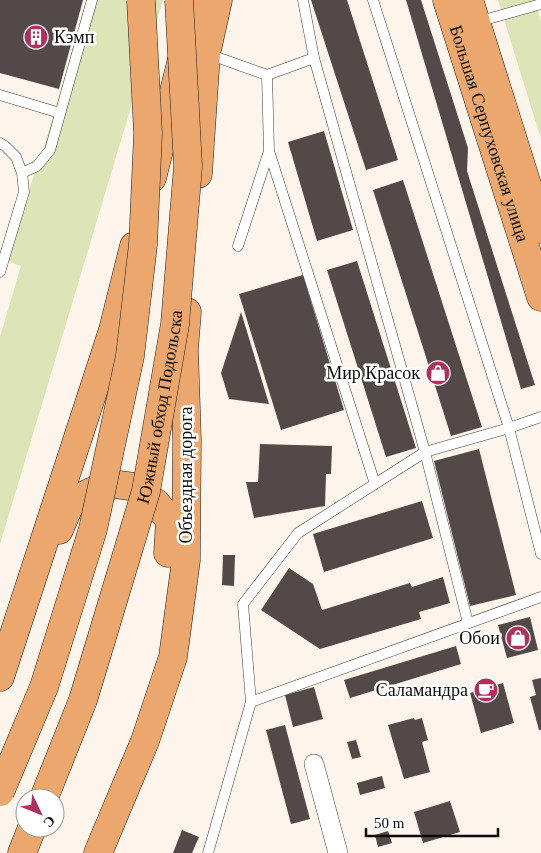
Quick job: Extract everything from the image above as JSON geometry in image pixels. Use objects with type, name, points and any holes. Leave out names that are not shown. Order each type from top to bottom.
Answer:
[{"type":"main road","name":"Южный обход Подольска","points":[[0,792],[44,687],[93,529],[130,356],[143,245],[148,133],[141,0]]},
{"type":"main road","name":"Объездная дорога","points":[[98,853],[145,741],[173,657],[186,560],[187,440],[184,348],[206,54],[218,0]]},
{"type":"main road","name":"Большая Серпуховская улица","points":[[448,0],[541,296]]},
{"type":"main road","name":"Южный обход Подольска","points":[[48,788],[83,700],[146,491],[175,324],[188,166],[190,7]]},
{"type":"main road","points":[[0,677],[113,330],[190,7]]},
{"type":"main road","name":"Большая Серпуховская улица","points":[[473,11],[541,229]]},
{"type":"main road","points":[[16,627],[71,502],[91,492],[114,484],[134,487],[156,503],[170,520],[158,644],[112,822]]},
{"type":"main road","points":[[22,853],[28,838]]},
{"type":"street","points":[[314,764],[338,853]]},
{"type":"lane","points":[[22,173],[37,166],[50,150],[92,0]]},
{"type":"lane","points":[[303,0],[314,58],[425,452],[468,623]]},
{"type":"lane","points":[[373,0],[509,428],[541,554]]},
{"type":"lane","points":[[473,11],[541,4]]},
{"type":"lane","points":[[206,54],[267,75],[314,58]]},
{"type":"lane","points":[[267,75],[269,151],[376,484]]},
{"type":"lane","points":[[0,94],[60,113]]},
{"type":"lane","points":[[0,143],[16,157],[22,173],[24,192],[0,272]]},
{"type":"lane","points":[[238,246],[269,151]]},
{"type":"lane","points":[[208,853],[251,702],[243,604],[298,533],[425,452],[541,417]]},
{"type":"lane","points":[[251,702],[541,597]]},
{"type":"green space","points":[[88,0],[163,0],[0,544],[0,337],[21,266],[4,260],[44,147]]},
{"type":"green space","points":[[498,0],[534,0],[541,21],[541,139]]},
{"type":"building","name":"Кэмп","points":[[0,0],[83,0],[59,89],[0,73]]},
{"type":"building","points":[[311,0],[347,0],[398,160],[366,170]]},
{"type":"building","points":[[406,0],[421,0],[468,148],[467,171],[535,385],[521,389]]},
{"type":"building","points":[[324,131],[353,230],[317,241],[288,142]]},
{"type":"building","points":[[403,180],[482,427],[451,436],[373,190]]},
{"type":"building","points":[[357,261],[416,448],[386,457],[327,270]]},
{"type":"building","points":[[303,275],[344,410],[281,430],[239,294]]},
{"type":"building","points":[[241,312],[269,404],[229,399],[221,373]]},
{"type":"building","points":[[260,444],[332,446],[331,474],[326,474],[325,506],[254,518],[246,482],[258,482]]},
{"type":"building","points":[[479,449],[516,595],[470,606],[434,461]]},
{"type":"building","points":[[422,501],[433,538],[324,572],[313,534]]},
{"type":"building","points":[[223,555],[235,555],[234,586],[222,585]]},
{"type":"building","points":[[289,568],[313,584],[322,610],[410,583],[412,587],[443,577],[450,603],[419,612],[421,619],[320,649],[261,610]]},
{"type":"building","name":"Обои","points":[[530,617],[538,650],[507,658],[498,625]]},
{"type":"building","points":[[456,646],[461,664],[350,698],[344,680]]},
{"type":"building","points":[[541,678],[541,730],[539,730],[530,697],[536,695],[532,680]]},
{"type":"building","points":[[503,683],[514,723],[481,733],[470,693]]},
{"type":"building","points":[[314,687],[323,719],[293,727],[285,695]]},
{"type":"building","points":[[414,718],[415,720],[422,718],[428,740],[422,742],[430,772],[404,779],[388,725]]},
{"type":"building","points":[[285,725],[310,819],[291,824],[266,730]]},
{"type":"building","points":[[356,740],[361,757],[352,759],[347,742]]},
{"type":"building","points":[[382,776],[385,788],[360,795],[357,783]]},
{"type":"building","points":[[450,801],[460,832],[423,843],[414,812]]},
{"type":"building","points":[[182,830],[199,837],[192,853],[173,853]]},
{"type":"building","points":[[388,831],[392,843],[378,847],[375,835]]},
{"type":"place","name":"Кэмп","points":[[36,37]]},
{"type":"place","name":"Мир Красок","points":[[438,373]]},
{"type":"place","name":"Обои","points":[[518,638]]},
{"type":"place","name":"Саламандра","points":[[486,690]]}]
